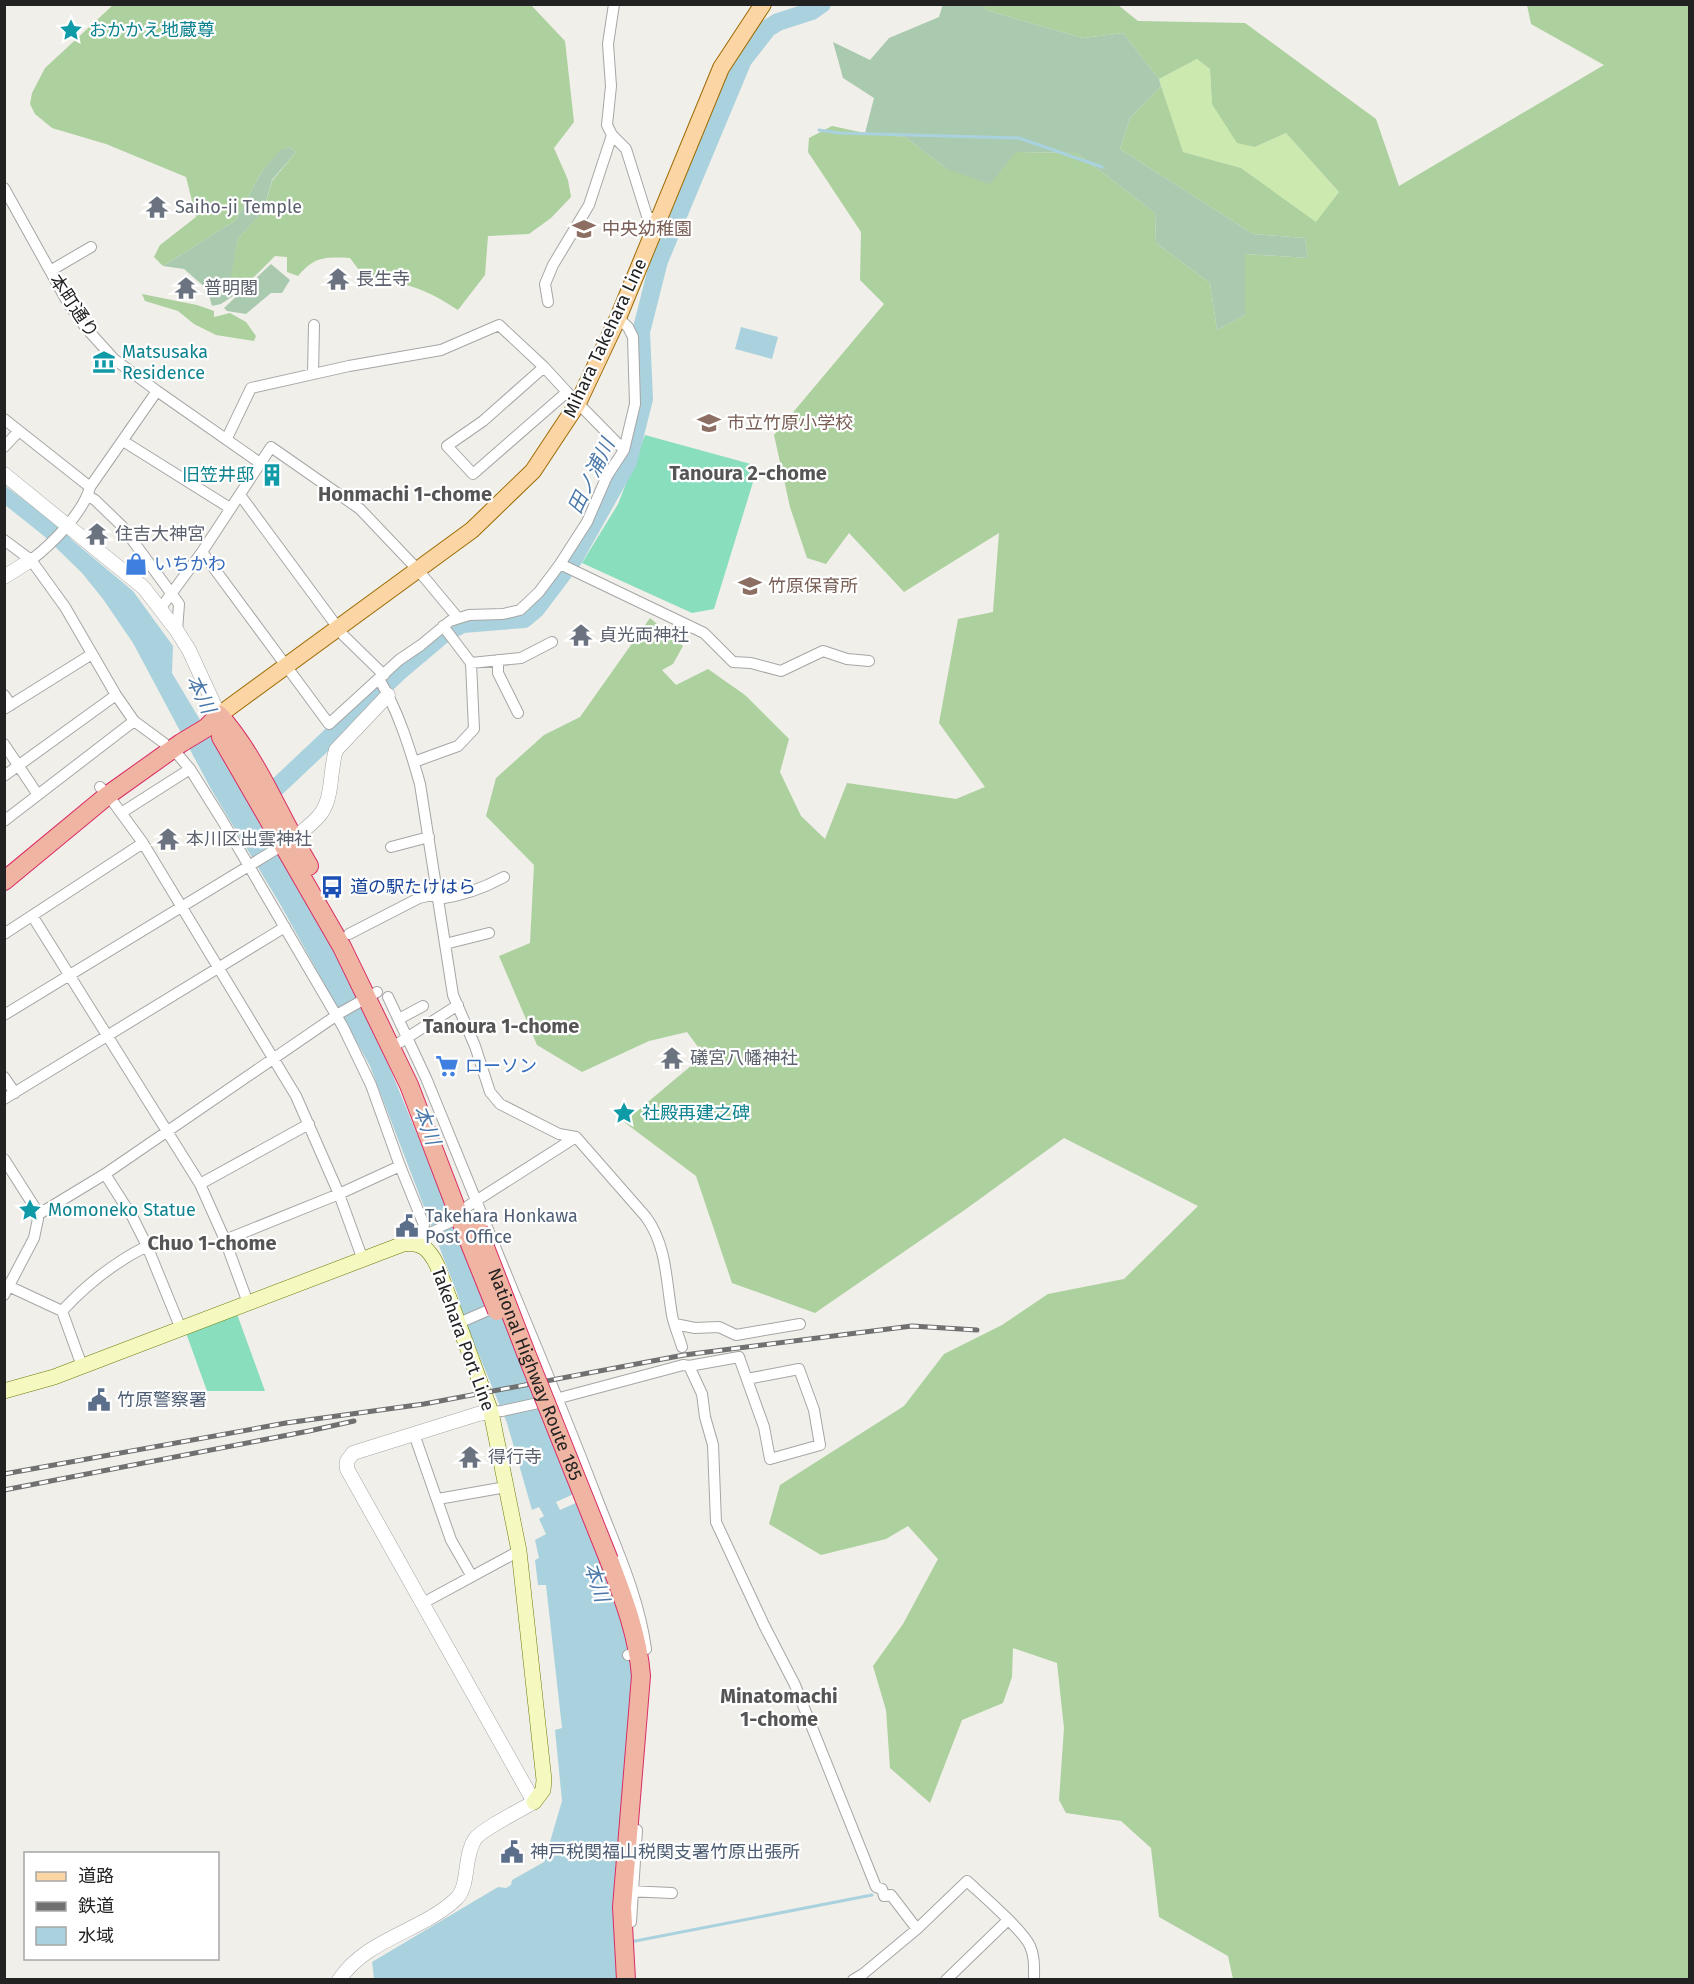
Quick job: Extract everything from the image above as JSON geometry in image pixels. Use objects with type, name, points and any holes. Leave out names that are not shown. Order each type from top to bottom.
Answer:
[{"type":"highway","points":[[4,866],[104,791],[209,721]]},
{"type":"highway","name":"National Highway Route 185","points":[[209,721],[232,729],[270,807],[284,844],[400,1043],[473,1203],[467,1228]]},
{"type":"highway","points":[[4,881],[104,791]]},
{"type":"highway","name":"National Highway Route 185","points":[[284,844],[349,934],[373,997]]},
{"type":"highway","name":"National Highway Route 185","points":[[400,1043],[409,1086],[467,1228],[526,1353],[626,1603],[639,1651],[639,1709],[623,1951],[626,1980]]},
{"type":"highway","name":"National Highway Route 185","points":[[614,1980],[610,1909],[629,1678],[639,1651]]},
{"type":"main road","name":"Mihara Takehara Line","points":[[209,721],[472,530],[533,471],[618,318],[721,68],[763,4]]},
{"type":"main road","points":[[4,1391],[54,1377],[425,1237]]},
{"type":"main road","name":"Takehara Port Line","points":[[425,1237],[462,1322],[496,1411],[506,1487],[519,1551],[544,1780],[543,1790],[534,1802]]},
{"type":"street","points":[[614,4],[608,44],[611,86],[607,124],[612,135],[626,149],[646,216],[658,220]]},
{"type":"street","points":[[548,302],[545,284],[553,265],[589,205],[612,135]]},
{"type":"street","name":"本町通り","points":[[4,188],[68,303],[86,328],[114,359],[260,463]]},
{"type":"street","points":[[50,271],[91,246]]},
{"type":"street","points":[[4,1014],[284,844],[319,816],[327,802],[336,750],[399,660],[443,626],[458,618],[520,610],[565,567],[607,477],[624,450],[635,404],[633,338],[628,327],[618,318]]},
{"type":"street","points":[[313,374],[314,325]]},
{"type":"street","points":[[227,438],[251,388],[441,350],[499,325],[544,367],[624,450]]},
{"type":"street","points":[[544,367],[483,421],[447,446],[472,474],[573,398]]},
{"type":"street","points":[[4,577],[49,546],[65,527],[157,391]]},
{"type":"street","points":[[4,419],[89,491],[95,500],[122,526],[179,604],[177,631]]},
{"type":"street","points":[[4,447],[19,430]]},
{"type":"street","points":[[123,441],[230,508]]},
{"type":"street","points":[[160,609],[271,447],[360,509],[418,570],[458,618]]},
{"type":"street","points":[[4,474],[65,527],[136,580],[177,631],[189,650],[209,721]]},
{"type":"street","points":[[240,495],[344,636],[383,684],[414,762],[420,784],[453,995],[475,1046],[490,1092],[500,1104],[559,1134],[576,1137],[655,1230],[663,1251],[675,1324],[682,1347]]},
{"type":"street","points":[[4,540],[31,560],[65,607],[116,695],[134,721],[173,743],[252,863],[285,927],[338,1014],[371,1085],[424,1225],[425,1237],[467,1228]]},
{"type":"street","points":[[201,552],[329,724],[383,684]]},
{"type":"street","points":[[565,567],[704,633],[734,662],[751,663],[781,671],[823,651],[847,659],[869,661]]},
{"type":"street","points":[[414,762],[458,746],[474,729],[471,663],[443,626]]},
{"type":"street","points":[[471,663],[521,658],[552,642]]},
{"type":"street","points":[[4,694],[8,707],[92,654]]},
{"type":"street","points":[[498,660],[498,673],[518,713]]},
{"type":"street","points":[[4,776],[116,695]]},
{"type":"street","points":[[4,821],[134,721]]},
{"type":"street","points":[[4,744],[38,795]]},
{"type":"street","points":[[121,813],[190,770]]},
{"type":"street","points":[[104,791],[143,843],[296,1096],[339,1194],[363,1260]]},
{"type":"street","points":[[392,847],[429,837]]},
{"type":"street","points":[[4,934],[143,843]]},
{"type":"street","points":[[349,934],[419,898],[454,897],[482,889],[504,877]]},
{"type":"street","points":[[33,917],[200,1184],[225,1240],[248,1303]]},
{"type":"street","points":[[4,1099],[285,927]]},
{"type":"street","points":[[445,944],[489,933]]},
{"type":"street","points":[[39,1214],[105,1174],[338,1014],[373,997],[399,1019],[400,1043]]},
{"type":"street","points":[[400,1043],[458,1005]]},
{"type":"street","points":[[399,1019],[423,1006]]},
{"type":"street","points":[[4,1077],[15,1093]]},
{"type":"street","points":[[200,1184],[309,1124]]},
{"type":"street","points":[[576,1137],[473,1203],[633,1591],[640,1615],[639,1651]]},
{"type":"street","points":[[4,1159],[39,1214],[34,1238],[6,1288],[63,1311],[82,1366]]},
{"type":"street","points":[[225,1240],[339,1194],[400,1166]]},
{"type":"street","points":[[105,1174],[133,1218],[147,1246],[181,1329]]},
{"type":"street","points":[[63,1311],[77,1296],[119,1262],[147,1246]]},
{"type":"street","points":[[462,1322],[513,1299]]},
{"type":"street","points":[[675,1324],[695,1328],[719,1327],[736,1335],[800,1324]]},
{"type":"street","points":[[339,1980],[346,1969],[365,1952],[447,1907],[459,1897],[464,1885],[468,1854],[476,1836],[534,1802],[348,1468],[347,1461],[353,1454],[496,1411],[555,1400],[683,1365],[689,1366],[739,1357],[764,1427],[770,1459],[820,1445],[814,1410],[799,1370],[747,1379]]},
{"type":"street","points":[[689,1366],[702,1394],[705,1417],[713,1445],[716,1522],[795,1685],[876,1887],[882,1888],[884,1896],[891,1894],[917,1929]]},
{"type":"street","points":[[414,1434],[451,1540],[471,1575]]},
{"type":"street","points":[[438,1499],[506,1487]]},
{"type":"street","points":[[423,1603],[519,1551]]},
{"type":"street","points":[[853,1980],[917,1929],[968,1881],[1023,1934],[1030,1946],[1034,1961],[1034,1980]]},
{"type":"street","points":[[634,1980],[628,1892],[672,1893]]},
{"type":"street","points":[[946,1980],[1008,1920]]},
{"type":"green space","points":[[943,4],[984,5],[986,10],[1083,38],[1123,33],[1159,79],[1161,86],[1130,118],[1120,149],[1253,234],[1305,238],[1308,258],[1245,254],[1245,315],[1217,330],[1210,283],[1156,243],[1155,213],[1077,153],[1016,152],[990,184],[947,169],[905,137],[865,133],[874,98],[843,78],[833,42],[870,60],[889,38],[939,17]]},
{"type":"green space","points":[[1025,4],[1029,6],[1118,5],[1138,21],[1245,23],[1376,119],[1399,186],[1604,65],[1531,24],[1527,5],[1689,5],[1689,1979],[1233,1979],[1228,1956],[1159,1917],[1151,1848],[1121,1821],[1066,1813],[1059,1800],[1064,1728],[1057,1663],[1013,1648],[1012,1677],[1003,1703],[962,1720],[930,1803],[890,1768],[886,1710],[873,1666],[903,1624],[938,1559],[908,1526],[886,1539],[821,1555],[769,1524],[780,1485],[904,1406],[944,1354],[1002,1325],[1048,1294],[1124,1279],[1198,1206],[1064,1138],[815,1313],[732,1283],[696,1176],[624,1122],[704,1055],[687,1032],[649,1041],[582,1072],[537,1045],[499,956],[530,943],[534,865],[486,816],[496,778],[544,735],[580,717],[650,618],[683,646],[673,664],[662,670],[676,685],[708,669],[745,695],[789,739],[780,772],[801,816],[825,839],[847,783],[956,799],[985,787],[939,723],[958,619],[993,612],[999,533],[904,592],[849,533],[826,564],[807,558],[790,507],[774,435],[884,304],[860,280],[861,232],[808,152],[809,138],[832,126],[865,133],[905,137],[947,169],[1016,152],[1077,153],[1155,213],[1156,243],[1210,283],[1217,330],[1245,315],[1245,254],[1308,258],[1305,238],[1253,234],[1120,149],[1130,118],[1161,86],[1183,152],[1241,168],[1316,222],[1339,192],[1286,133],[1255,147],[1237,143],[1212,104],[1210,69],[1197,59],[1159,79],[1123,33],[1083,38],[986,10],[984,5]]},
{"type":"green space","points":[[113,5],[531,5],[565,41],[574,122],[554,148],[568,180],[571,197],[551,218],[529,234],[488,236],[485,275],[458,310],[415,288],[393,283],[368,282],[350,258],[315,261],[298,276],[287,272],[287,257],[275,256],[238,293],[227,292],[238,238],[263,212],[272,181],[296,152],[289,147],[279,152],[262,171],[236,220],[163,266],[154,257],[160,245],[196,217],[186,177],[106,144],[52,128],[35,114],[30,104],[32,93],[45,68]]},
{"type":"green space","points":[[1197,59],[1210,69],[1212,104],[1255,147],[1286,133],[1339,192],[1316,223],[1241,168],[1183,152],[1159,79]]},
{"type":"green space","points":[[289,147],[296,152],[272,180],[263,212],[238,238],[228,292],[239,292],[221,304],[212,306],[207,289],[184,269],[163,266],[236,220],[262,171],[279,151]]},
{"type":"green space","points":[[271,264],[290,280],[282,293],[271,293],[246,314],[227,311],[224,308]]},
{"type":"green space","points":[[142,294],[197,305],[214,311],[214,317],[230,313],[246,322],[256,336],[254,341],[216,335],[194,324],[178,311],[145,301]]},
{"type":"green space","points":[[645,435],[758,466],[714,609],[692,613],[582,563],[618,504]]},
{"type":"green space","points":[[237,1314],[265,1391],[207,1391],[186,1333]]},
{"type":"water","points":[[741,327],[778,337],[772,359],[735,349]]},
{"type":"water","name":"本川","points":[[4,485],[64,530],[72,540],[133,591],[173,646],[172,673],[315,912],[380,1044],[459,1237],[484,1226],[587,1488],[556,1502],[560,1510],[591,1496],[639,1628],[630,1870],[631,1979],[374,1979],[372,1962],[498,1887],[506,1888],[511,1885],[512,1880],[544,1862],[562,1801],[555,1730],[562,1728],[546,1585],[538,1585],[535,1560],[539,1558],[535,1540],[546,1534],[539,1519],[544,1516],[539,1507],[532,1510],[507,1423],[465,1321],[457,1293],[370,1066],[280,904],[211,789],[133,643],[82,573],[44,536],[5,505]]},
{"type":"waterway","name":"田ノ浦川","points":[[260,803],[401,670],[446,632],[463,624],[524,619],[536,609],[573,560],[628,462],[644,399],[641,332],[659,261],[743,60],[768,28],[778,22],[812,11],[822,4]]},
{"type":"waterway","points":[[819,130],[839,133],[1019,138],[1102,167]]},
{"type":"waterway","points":[[630,1942],[872,1895]]},
{"type":"railway","points":[[4,1474],[286,1423],[424,1404],[684,1355],[912,1326],[977,1330]]},
{"type":"railway","points":[[4,1490],[354,1421]]},
{"type":"place","name":"おかかえ地蔵尊","points":[[71,30]]},
{"type":"place","name":"Saiho-ji Temple","points":[[157,207]]},
{"type":"place","name":"中央幼稚園","points":[[584,229]]},
{"type":"place","name":"長生寺","points":[[338,279]]},
{"type":"place","name":"普明閣","points":[[186,288]]},
{"type":"place","name":"Matsusaka Residence","points":[[104,362]]},
{"type":"place","name":"市立竹原小学校","points":[[709,423]]},
{"type":"place","name":"旧笠井邸","points":[[272,475]]},
{"type":"place","name":"住吉大神宮","points":[[97,534]]},
{"type":"place","name":"いちかわ","points":[[136,564]]},
{"type":"place","name":"竹原保育所","points":[[750,586]]},
{"type":"place","name":"貞光両神社","points":[[581,635]]},
{"type":"place","name":"本川区出雲神社","points":[[168,839]]},
{"type":"place","name":"道の駅たけはら","points":[[332,887]]},
{"type":"place","name":"礒宮八幡神社","points":[[672,1058]]},
{"type":"place","name":"ローソン","points":[[447,1066]]},
{"type":"place","name":"社殿再建之碑","points":[[624,1113]]},
{"type":"place","name":"Momoneko Statue","points":[[30,1210]]},
{"type":"place","name":"Takehara Honkawa Post Office","points":[[407,1226]]},
{"type":"place","name":"竹原警察署","points":[[99,1400]]},
{"type":"place","name":"得行寺","points":[[470,1457]]},
{"type":"place","name":"神戸税関福山税関支署竹原出張所","points":[[512,1852]]},
{"type":"district","name":"Tanoura 2-chome","points":[[748,473]]},
{"type":"district","name":"Honmachi 1-chome","points":[[405,494]]},
{"type":"district","name":"Tanoura 1-chome","points":[[501,1026]]},
{"type":"district","name":"Chuo 1-chome","points":[[212,1243]]},
{"type":"district","name":"Minatomachi 1-chome","points":[[779,1708]]}]
